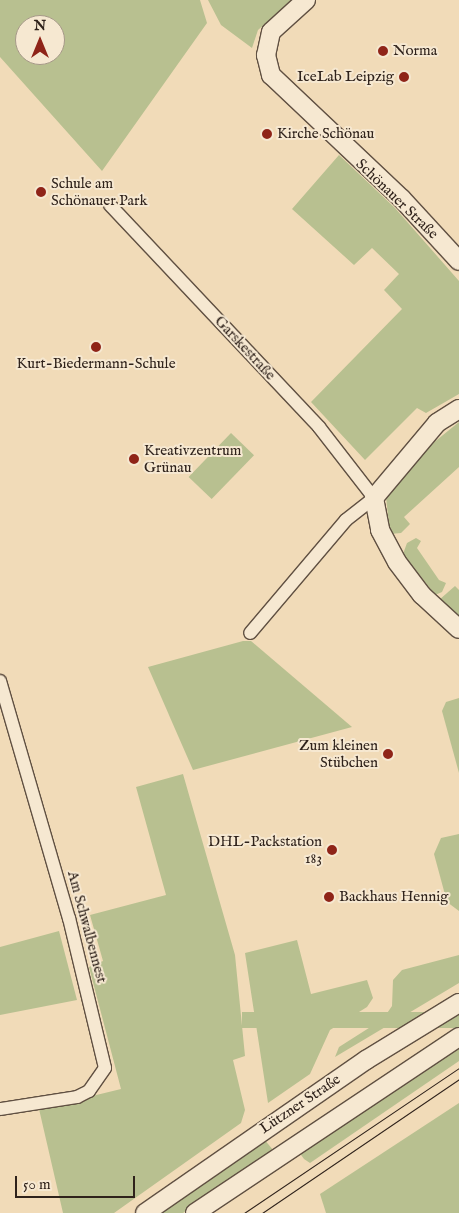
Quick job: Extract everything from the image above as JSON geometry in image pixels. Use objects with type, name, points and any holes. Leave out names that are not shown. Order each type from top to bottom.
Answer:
[{"type":"main road","name":"Schönauer Straße","points":[[306,0],[271,32],[266,55],[271,75],[402,199],[459,261]]},
{"type":"main road","points":[[374,498],[436,423],[459,409]]},
{"type":"main road","name":"Garskestraße","points":[[374,498],[380,530],[397,562],[422,596],[459,629]]},
{"type":"main road","name":"Lützner Straße","points":[[145,1213],[359,1064],[459,1003]]},
{"type":"main road","name":"Lützner Straße","points":[[196,1213],[459,1037]]},
{"type":"street","name":"Garskestraße","points":[[110,205],[319,427],[374,498]]},
{"type":"street","points":[[250,633],[346,520],[374,498]]},
{"type":"street","name":"Am Schwalbennest","points":[[0,681],[68,918],[105,1068],[89,1091],[77,1097],[0,1109]]},
{"type":"green space","points":[[0,0],[200,0],[207,23],[102,171],[0,57]]},
{"type":"green space","points":[[208,0],[292,0],[258,30],[252,48],[221,25]]},
{"type":"green space","points":[[339,155],[395,208],[459,281],[459,394],[426,413],[417,408],[365,460],[311,402],[402,309],[384,290],[399,274],[372,248],[354,265],[292,209]]},
{"type":"green space","points":[[459,422],[459,467],[404,517],[410,524],[401,533],[390,534],[386,497],[395,474]]},
{"type":"green space","points":[[231,433],[254,455],[212,499],[189,477]]},
{"type":"green space","points":[[416,538],[421,541],[417,548],[439,580],[446,583],[442,592],[435,595],[403,554],[407,543]]},
{"type":"green space","points":[[455,586],[459,590],[459,619],[439,600]]},
{"type":"green space","points":[[243,641],[251,641],[352,727],[193,770],[148,667]]},
{"type":"green space","points":[[459,698],[459,773],[442,711],[446,702]]},
{"type":"green space","points":[[183,774],[235,955],[245,1056],[233,1060],[245,1110],[241,1123],[114,1213],[63,1213],[39,1109],[121,1089],[89,967],[103,961],[90,915],[166,895],[136,787]]},
{"type":"green space","points":[[459,834],[459,911],[447,902],[434,854],[441,838]]},
{"type":"green space","points":[[59,931],[77,1000],[0,1015],[0,947]]},
{"type":"green space","points":[[297,940],[311,994],[367,980],[373,998],[367,1007],[330,1030],[310,1074],[268,1103],[245,953]]},
{"type":"green space","points":[[459,955],[459,983],[335,1057],[339,1047],[383,1019],[392,1006],[393,980],[402,970]]},
{"type":"green space","points":[[242,1012],[459,1012],[459,1028],[242,1028]]},
{"type":"green space","points":[[459,1046],[459,1061],[310,1163],[299,1152]]},
{"type":"green space","points":[[459,1103],[459,1213],[326,1213],[320,1194]]},
{"type":"green space","points":[[264,1139],[273,1150],[183,1213],[159,1213]]},
{"type":"tram line","points":[[244,1213],[459,1068]]},
{"type":"tram line","points":[[262,1213],[459,1079]]},
{"type":"place","name":"Norma","points":[[383,51]]},
{"type":"place","name":"IceLab Leipzig","points":[[404,77]]},
{"type":"place","name":"Kirche Schönau","points":[[267,134]]},
{"type":"place","name":"Schule am Schönauer Park","points":[[41,192]]},
{"type":"place","name":"Kurt-Biedermann-Schule","points":[[96,347]]},
{"type":"place","name":"Kreativzentrum Grünau","points":[[134,459]]},
{"type":"place","name":"Zum kleinen Stübchen","points":[[388,754]]},
{"type":"place","name":"DHL-Packstation 183","points":[[332,850]]},
{"type":"place","name":"Backhaus Hennig","points":[[329,897]]}]
